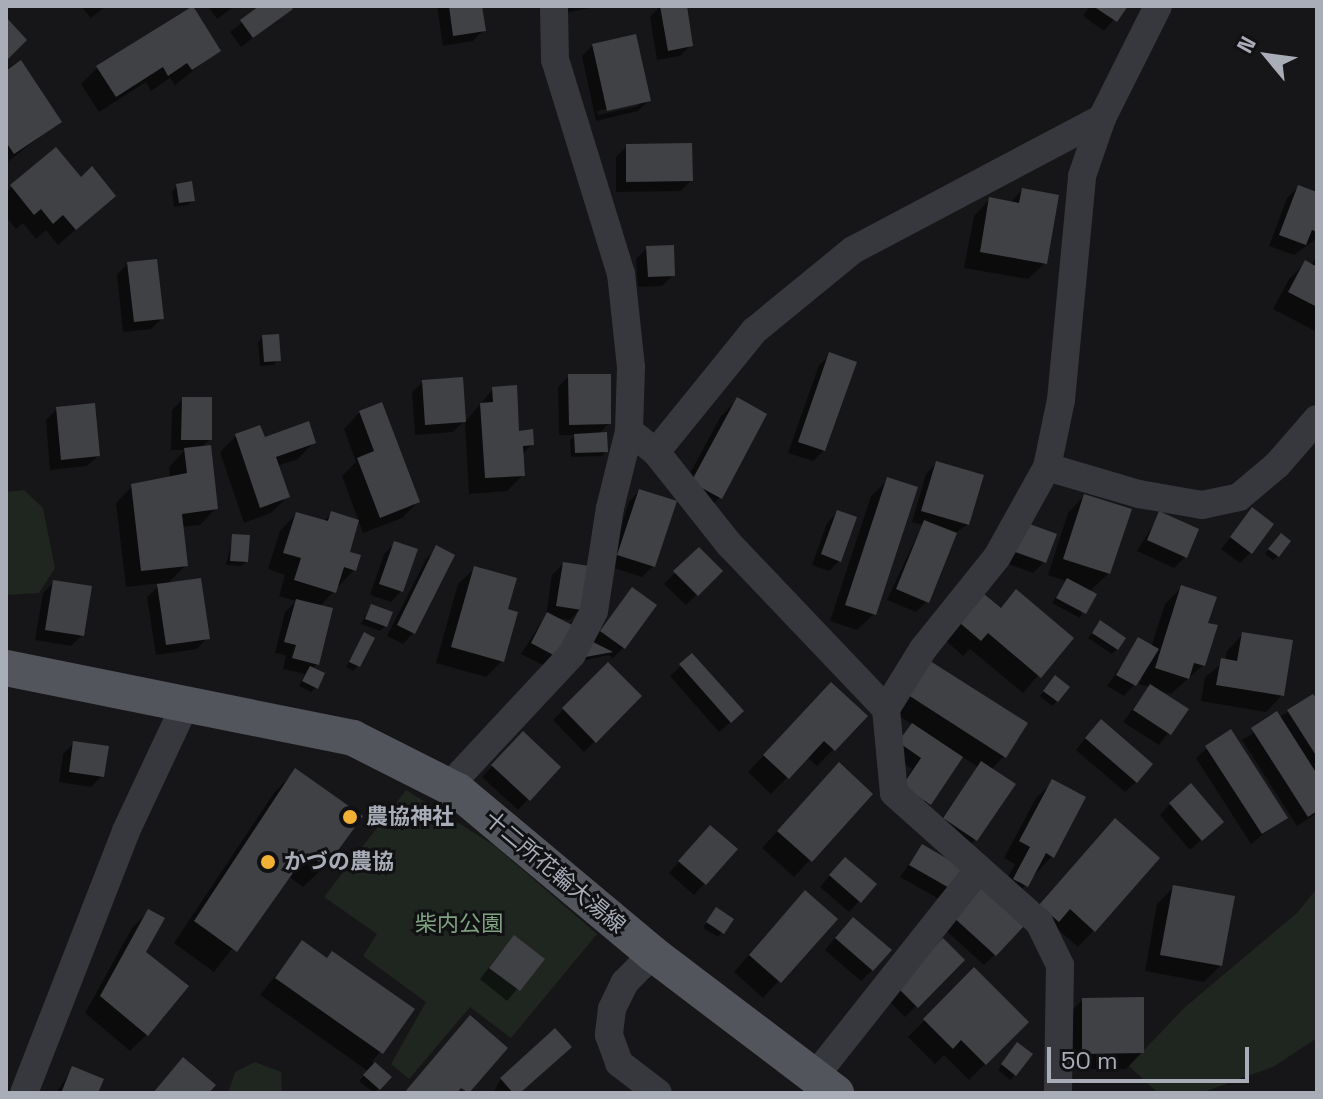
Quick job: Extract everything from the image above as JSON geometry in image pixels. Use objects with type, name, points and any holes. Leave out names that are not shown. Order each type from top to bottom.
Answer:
[{"type":"main road","name":"十二所花輪大湯線","points":[[6,668],[353,738],[449,786],[653,954],[826,1085]]},
{"type":"street","points":[[449,786],[572,654],[594,611],[610,508],[629,431],[631,367],[621,274],[555,60],[554,6]]},
{"type":"street","points":[[1058,1093],[1060,965],[1039,922],[894,793],[886,709],[923,649],[997,557],[1047,467],[1061,400],[1082,176],[1102,118],[1158,6]]},
{"type":"street","points":[[656,452],[754,331],[853,250],[1102,118]]},
{"type":"street","points":[[1047,467],[1202,505],[1239,497],[1277,465],[1317,419]]},
{"type":"street","points":[[629,431],[656,452],[729,544],[886,709]]},
{"type":"street","points":[[24,1093],[126,831],[185,705]]},
{"type":"street","points":[[826,1085],[978,870]]},
{"type":"street","points":[[653,954],[625,982],[612,1009],[609,1035],[619,1063],[658,1093]]},
{"type":"green space","points":[[24,490],[43,508],[55,568],[39,593],[6,595],[6,492]]},
{"type":"green space","name":"柴内公園","points":[[406,790],[495,846],[597,934],[511,1038],[470,1007],[409,1079],[391,1064],[426,1002],[363,956],[377,934],[324,897]]},
{"type":"green space","points":[[1317,888],[1317,1038],[1273,1067],[1201,1093],[1158,1093],[1129,1066],[1184,1008],[1298,912]]},
{"type":"green space","points":[[255,1062],[281,1072],[282,1093],[228,1093],[235,1072]]},
{"type":"building","points":[[193,6],[221,51],[192,70],[187,63],[168,76],[163,67],[116,97],[96,66]]},
{"type":"building","points":[[259,6],[290,6],[293,9],[253,38],[240,20]]},
{"type":"building","points":[[449,6],[482,6],[486,31],[453,36]]},
{"type":"building","points":[[660,6],[687,6],[693,46],[668,51]]},
{"type":"building","points":[[1093,6],[1128,6],[1117,22]]},
{"type":"building","points":[[6,17],[27,40],[6,61]]},
{"type":"building","points":[[636,34],[651,101],[607,111],[592,44]]},
{"type":"building","points":[[21,60],[62,122],[14,154],[6,142],[6,71]]},
{"type":"building","points":[[692,143],[693,181],[626,182],[626,144]]},
{"type":"building","points":[[56,147],[81,177],[92,166],[116,196],[76,230],[63,215],[53,224],[41,209],[34,215],[10,185]]},
{"type":"building","points":[[192,181],[195,201],[179,203],[176,184]]},
{"type":"building","points":[[1298,185],[1317,192],[1317,232],[1312,230],[1306,245],[1279,235]]},
{"type":"building","points":[[1022,188],[1059,195],[1047,264],[980,252],[989,197],[1019,203]]},
{"type":"building","points":[[674,245],[675,276],[648,277],[646,246]]},
{"type":"building","points":[[157,259],[164,319],[134,322],[127,262]]},
{"type":"building","points":[[1305,260],[1317,267],[1317,307],[1288,292]]},
{"type":"building","points":[[279,334],[281,361],[264,362],[262,335]]},
{"type":"building","points":[[829,352],[857,362],[825,451],[798,442]]},
{"type":"building","points":[[568,374],[611,374],[611,424],[569,425]]},
{"type":"building","points":[[463,377],[466,422],[425,425],[422,380]]},
{"type":"building","points":[[517,385],[519,431],[533,429],[534,445],[523,446],[525,476],[485,478],[480,403],[493,402],[492,387]]},
{"type":"building","points":[[182,397],[212,397],[212,440],[181,440]]},
{"type":"building","points":[[737,397],[767,414],[722,499],[691,482]]},
{"type":"building","points":[[382,402],[420,502],[380,518],[357,458],[374,451],[359,411]]},
{"type":"building","points":[[95,403],[100,456],[61,460],[56,407]]},
{"type":"building","points":[[309,421],[316,443],[276,457],[290,497],[260,508],[235,434],[260,425],[265,437]]},
{"type":"building","points":[[607,432],[608,452],[575,453],[574,434]]},
{"type":"building","points":[[211,445],[218,509],[182,514],[188,566],[141,571],[131,484],[187,473],[184,448]]},
{"type":"building","points":[[936,461],[984,475],[969,525],[921,511]]},
{"type":"building","points":[[887,477],[918,487],[876,615],[845,605]]},
{"type":"building","points":[[639,489],[677,501],[655,567],[617,555]]},
{"type":"building","points":[[1084,494],[1132,509],[1110,574],[1063,559]]},
{"type":"building","points":[[1252,507],[1274,524],[1252,554],[1230,537]]},
{"type":"building","points":[[837,510],[857,517],[841,562],[821,554]]},
{"type":"building","points":[[331,511],[359,520],[350,552],[361,555],[356,571],[344,567],[336,593],[294,580],[301,558],[283,553],[296,512],[328,521]]},
{"type":"building","points":[[1159,511],[1199,529],[1187,558],[1147,540]]},
{"type":"building","points":[[924,520],[957,533],[929,603],[896,589]]},
{"type":"building","points":[[1027,523],[1057,534],[1046,563],[1015,552]]},
{"type":"building","points":[[1281,533],[1291,541],[1279,557],[1268,549]]},
{"type":"building","points":[[232,534],[250,535],[248,562],[230,561]]},
{"type":"building","points":[[394,541],[418,549],[403,592],[379,584]]},
{"type":"building","points":[[436,545],[455,555],[415,634],[397,625]]},
{"type":"building","points":[[699,547],[723,571],[698,596],[673,571]]},
{"type":"building","points":[[563,562],[590,566],[582,610],[556,606]]},
{"type":"building","points":[[474,566],[517,578],[508,609],[518,612],[504,662],[451,647]]},
{"type":"building","points":[[201,578],[210,639],[166,645],[157,584]]},
{"type":"building","points":[[1067,578],[1097,594],[1086,614],[1056,598]]},
{"type":"building","points":[[53,580],[92,586],[84,636],[45,630]]},
{"type":"building","points":[[1181,585],[1217,597],[1208,623],[1218,625],[1205,666],[1194,663],[1189,679],[1155,668]]},
{"type":"building","points":[[632,587],[657,605],[625,649],[600,631]]},
{"type":"building","points":[[1016,589],[1074,638],[1041,678],[988,633],[981,641],[960,623],[984,594],[1001,608]]},
{"type":"building","points":[[296,599],[333,608],[319,665],[292,658],[296,645],[284,642]]},
{"type":"building","points":[[371,604],[393,612],[387,627],[365,619]]},
{"type":"building","points":[[547,612],[574,626],[557,657],[531,643]]},
{"type":"building","points":[[1100,620],[1126,638],[1118,650],[1092,633]]},
{"type":"building","points":[[364,632],[375,638],[360,667],[349,662]]},
{"type":"building","points":[[1242,632],[1293,640],[1284,696],[1216,685],[1221,658],[1237,661]]},
{"type":"building","points":[[1138,637],[1159,649],[1136,686],[1116,675]]},
{"type":"building","points":[[587,639],[613,652],[580,658]]},
{"type":"building","points":[[692,653],[744,711],[731,723],[679,664]]},
{"type":"building","points":[[927,659],[1028,723],[1006,758],[905,693]]},
{"type":"building","points":[[608,662],[642,696],[596,743],[562,708]]},
{"type":"building","points":[[310,666],[325,673],[318,689],[302,681]]},
{"type":"building","points":[[1055,675],[1070,687],[1058,702],[1043,691]]},
{"type":"building","points":[[831,682],[868,716],[835,751],[824,741],[789,779],[763,755]]},
{"type":"building","points":[[1150,684],[1189,709],[1171,735],[1133,710]]},
{"type":"building","points":[[1313,694],[1317,699],[1317,757],[1287,710]]},
{"type":"building","points":[[1277,711],[1317,774],[1317,811],[1308,817],[1251,728]]},
{"type":"building","points":[[1101,719],[1153,764],[1137,783],[1085,738]]},
{"type":"building","points":[[912,723],[963,757],[931,805],[902,786],[921,758],[898,742]]},
{"type":"building","points":[[1231,729],[1288,818],[1262,834],[1205,746]]},
{"type":"building","points":[[523,731],[561,767],[530,801],[491,765]]},
{"type":"building","points":[[73,741],[109,746],[104,777],[69,772]]},
{"type":"building","points":[[981,761],[1016,784],[977,841],[943,818]]},
{"type":"building","points":[[839,762],[873,794],[812,862],[777,831]]},
{"type":"building","name":"かづの農協","points":[[295,768],[363,816],[326,867],[307,853],[237,952],[194,921]]},
{"type":"building","points":[[1052,779],[1086,797],[1054,858],[1046,853],[1028,887],[1013,879],[1030,847],[1019,841]]},
{"type":"building","points":[[1191,783],[1224,822],[1202,841],[1169,803]]},
{"type":"building","points":[[1115,818],[1160,858],[1095,932],[1070,909],[1059,922],[1039,905]]},
{"type":"building","points":[[710,825],[738,849],[706,885],[678,861]]},
{"type":"building","points":[[922,844],[963,868],[951,889],[909,865]]},
{"type":"building","points":[[845,857],[877,884],[861,903],[829,875]]},
{"type":"building","points":[[1173,885],[1235,896],[1222,966],[1160,955]]},
{"type":"building","points":[[980,886],[1024,926],[996,956],[952,916]]},
{"type":"building","points":[[805,890],[838,919],[781,983],[749,955]]},
{"type":"building","points":[[716,907],[734,919],[724,934],[706,922]]},
{"type":"building","points":[[148,909],[165,918],[146,952],[189,986],[148,1036],[100,996]]},
{"type":"building","points":[[853,917],[892,950],[873,971],[835,938]]},
{"type":"building","points":[[514,935],[545,959],[520,991],[489,968]]},
{"type":"building","points":[[943,938],[965,960],[918,1008],[896,986]]},
{"type":"building","points":[[302,940],[327,958],[332,951],[415,1009],[383,1054],[275,978]]},
{"type":"building","points":[[974,967],[1029,1022],[986,1065],[961,1040],[953,1049],[923,1019]]},
{"type":"building","points":[[1144,997],[1144,1053],[1082,1054],[1082,998]]},
{"type":"building","points":[[470,1015],[508,1048],[469,1093],[461,1088],[457,1093],[404,1093]]},
{"type":"building","points":[[555,1028],[572,1047],[520,1093],[513,1093],[500,1078]]},
{"type":"building","points":[[1017,1042],[1033,1054],[1016,1076],[1001,1064]]},
{"type":"building","points":[[183,1057],[216,1085],[209,1093],[153,1093]]},
{"type":"building","points":[[375,1062],[392,1077],[380,1090],[363,1075]]},
{"type":"building","points":[[72,1066],[104,1079],[98,1093],[61,1093]]},
{"type":"place","name":"農協神社","points":[[350,817]]},
{"type":"place","name":"かづの農協","points":[[268,862]]}]
